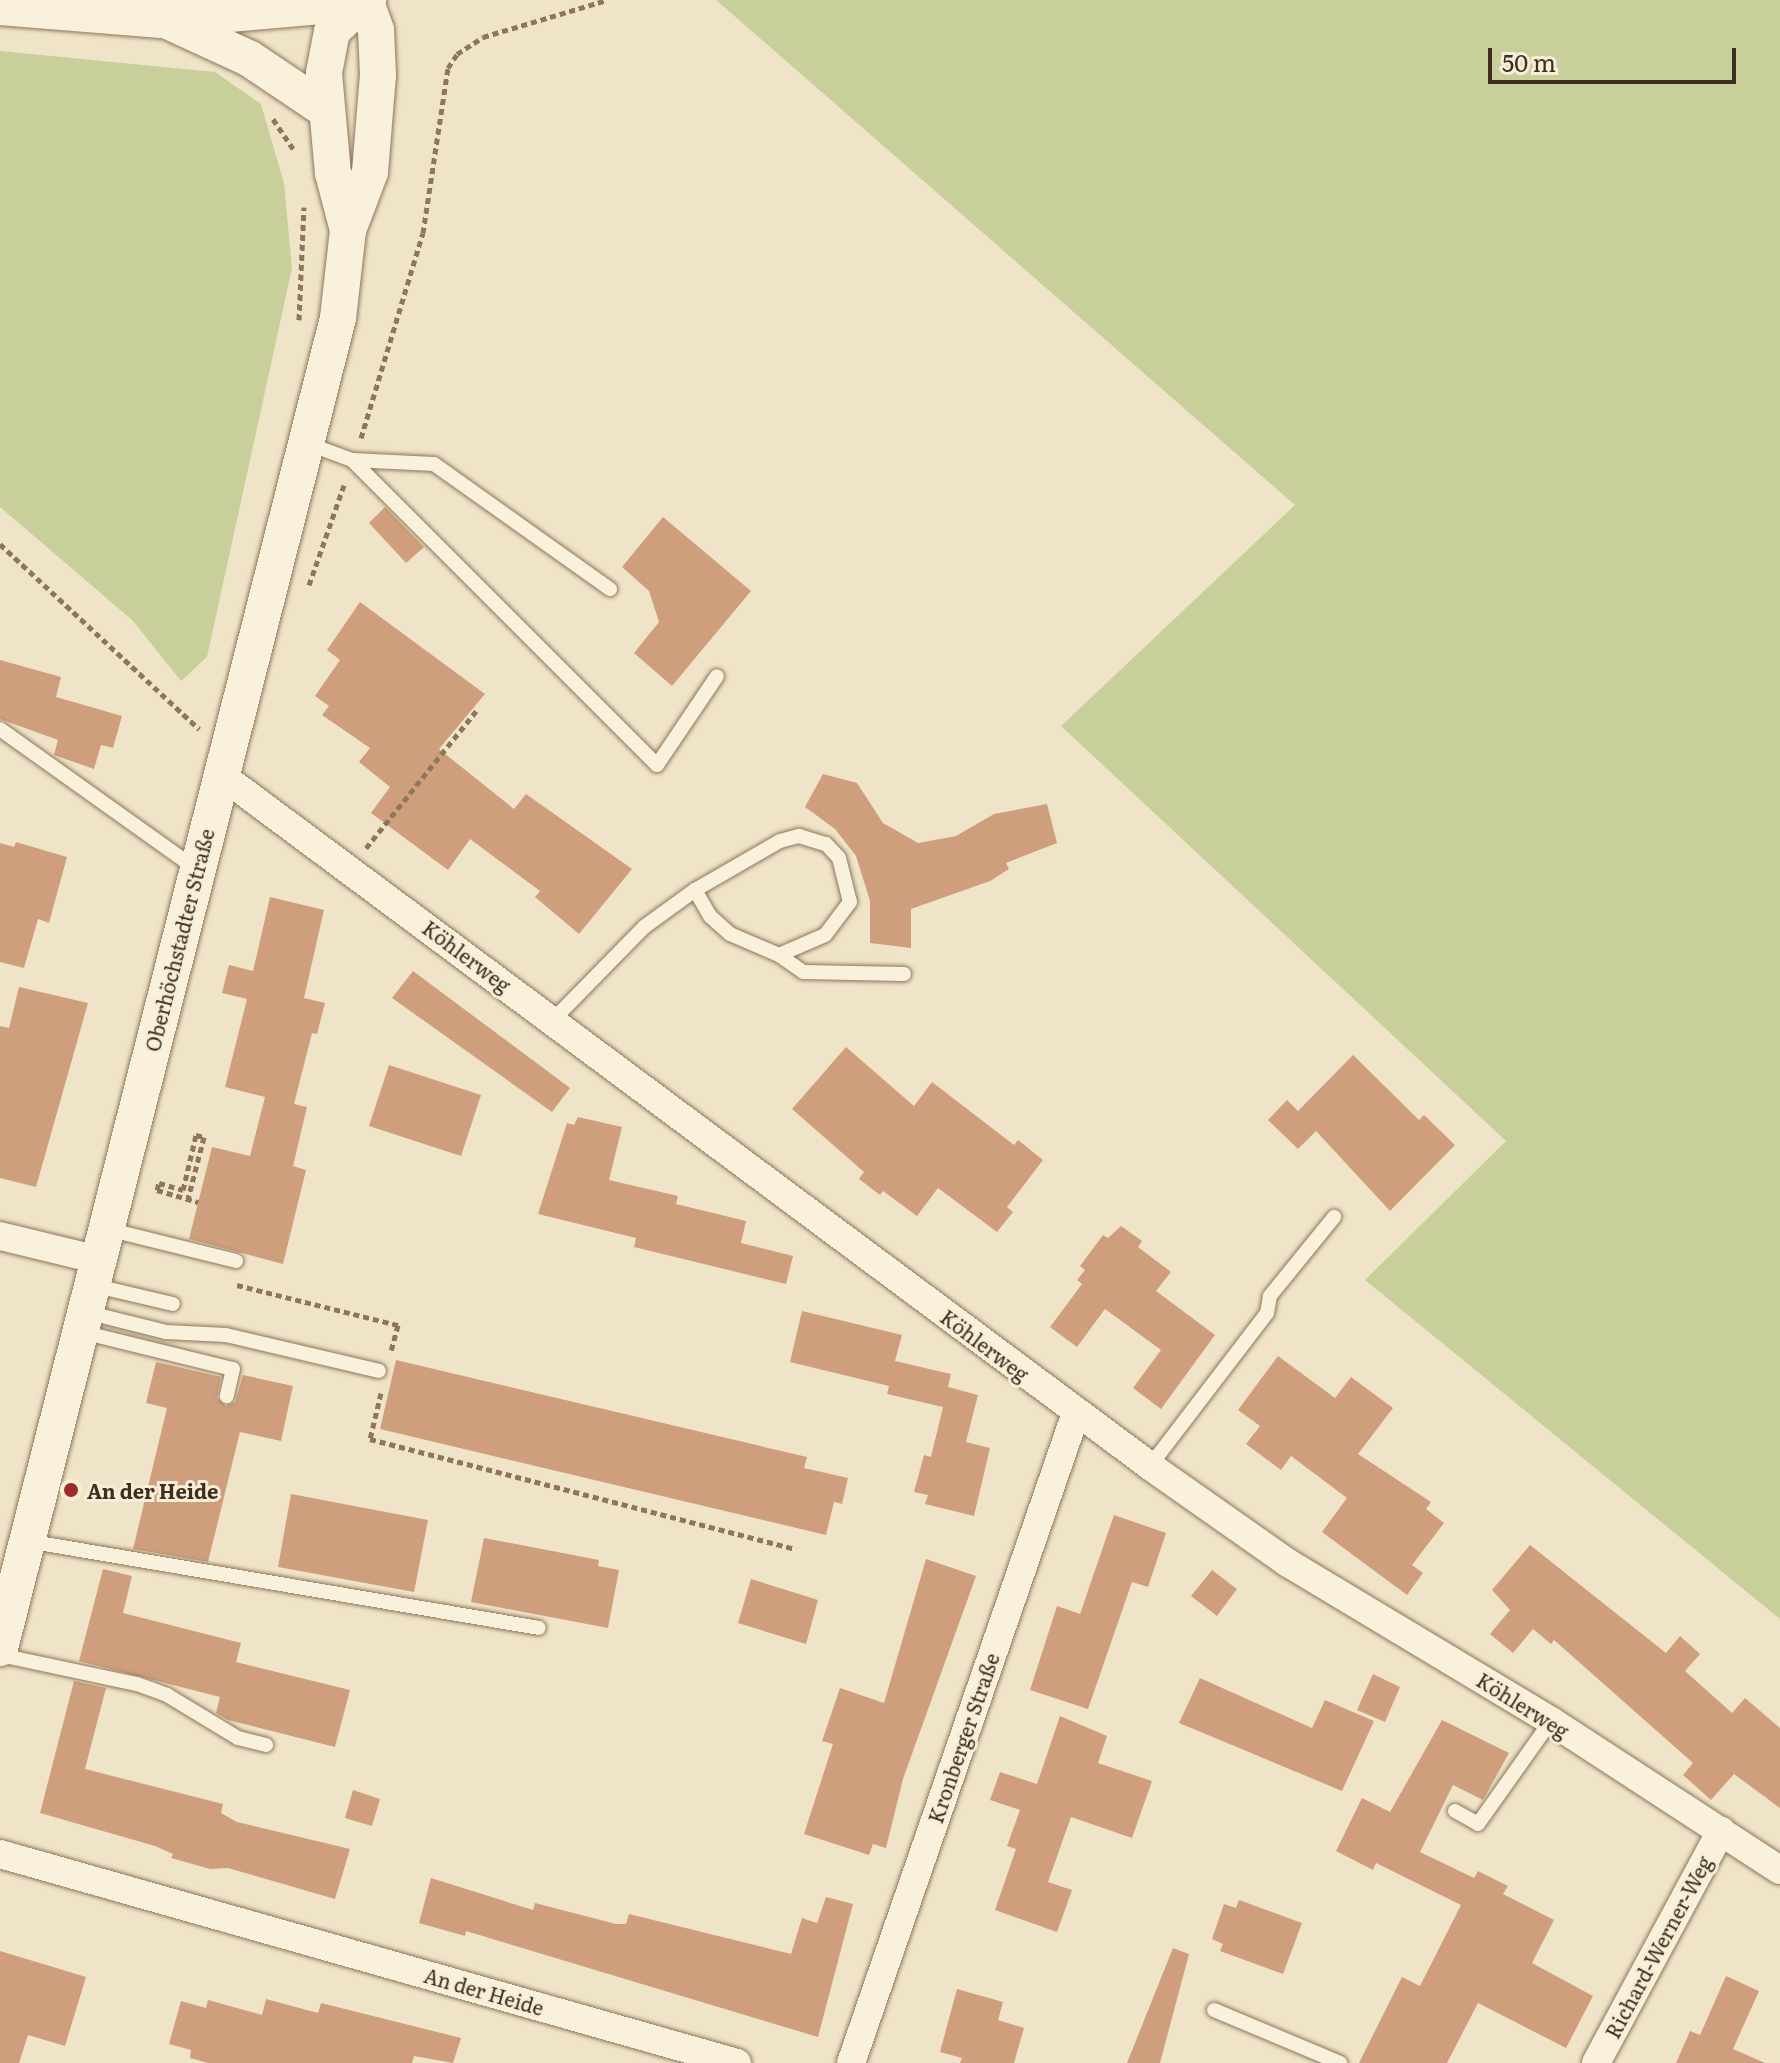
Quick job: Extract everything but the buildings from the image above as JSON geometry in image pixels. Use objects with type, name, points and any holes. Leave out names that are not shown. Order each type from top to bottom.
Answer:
[{"type":"main road","points":[[0,5],[161,18],[366,0]]},
{"type":"street","name":"Oberhöchstadter Straße","points":[[0,1648],[338,318],[348,230],[370,172],[378,75],[376,30],[366,0],[332,31],[324,73],[333,173],[348,230]]},
{"type":"street","points":[[161,18],[283,78],[326,110]]},
{"type":"street","name":"Köhlerweg","points":[[221,775],[351,868],[1076,1413],[1288,1563],[1551,1721],[1780,1870]]},
{"type":"street","points":[[0,1236],[93,1283]]},
{"type":"street","name":"Kronberger Straße","points":[[851,2063],[1076,1413]]},
{"type":"street","name":"Richard-Werner-Weg","points":[[1596,2063],[1721,1831]]},
{"type":"street","name":"An der Heide","points":[[0,1854],[737,2063]]},
{"type":"lane","points":[[306,443],[352,460],[434,464],[610,589]]},
{"type":"lane","points":[[352,460],[657,765],[717,676]]},
{"type":"lane","points":[[0,729],[197,869]]},
{"type":"lane","points":[[553,1020],[644,927],[695,890],[780,841],[799,836],[826,844],[839,858],[850,902],[825,935],[779,955]]},
{"type":"lane","points":[[695,890],[710,916],[730,934],[779,955],[803,972],[904,974]]},
{"type":"lane","points":[[1150,1466],[1267,1313],[1270,1296],[1334,1217]]},
{"type":"lane","points":[[93,1283],[236,1261]]},
{"type":"lane","points":[[93,1283],[173,1304]]},
{"type":"lane","points":[[93,1283],[166,1332],[226,1335],[383,1372]]},
{"type":"lane","points":[[93,1283],[233,1369],[227,1396]]},
{"type":"lane","points":[[27,1541],[539,1628]]},
{"type":"lane","points":[[0,1655],[137,1684],[167,1695],[238,1738],[266,1745]]},
{"type":"lane","points":[[1455,1811],[1478,1824],[1551,1721]]},
{"type":"lane","points":[[1214,2010],[1340,2063]]},
{"type":"path","points":[[303,599],[352,460],[423,233],[448,68],[457,54],[483,37],[607,0]]},
{"type":"path","points":[[283,78],[261,104],[296,156]]},
{"type":"path","points":[[298,331],[303,199]]},
{"type":"path","points":[[0,544],[204,734],[208,721]]},
{"type":"path","points":[[351,868],[476,711]]},
{"type":"path","points":[[188,1199],[204,1137],[196,1135],[183,1190],[159,1183],[157,1190],[198,1202]]},
{"type":"path","points":[[235,1285],[398,1325],[383,1372],[370,1439],[796,1549]]},
{"type":"green space","points":[[716,0],[1780,0],[1780,1619],[1365,1280],[1506,1141],[1061,726],[1295,505]]},
{"type":"green space","points":[[0,51],[215,72],[261,104],[284,183],[292,268],[207,657],[181,681],[132,620],[0,507]]},
{"type":"place","name":"An der Heide","points":[[71,1490]]}]
